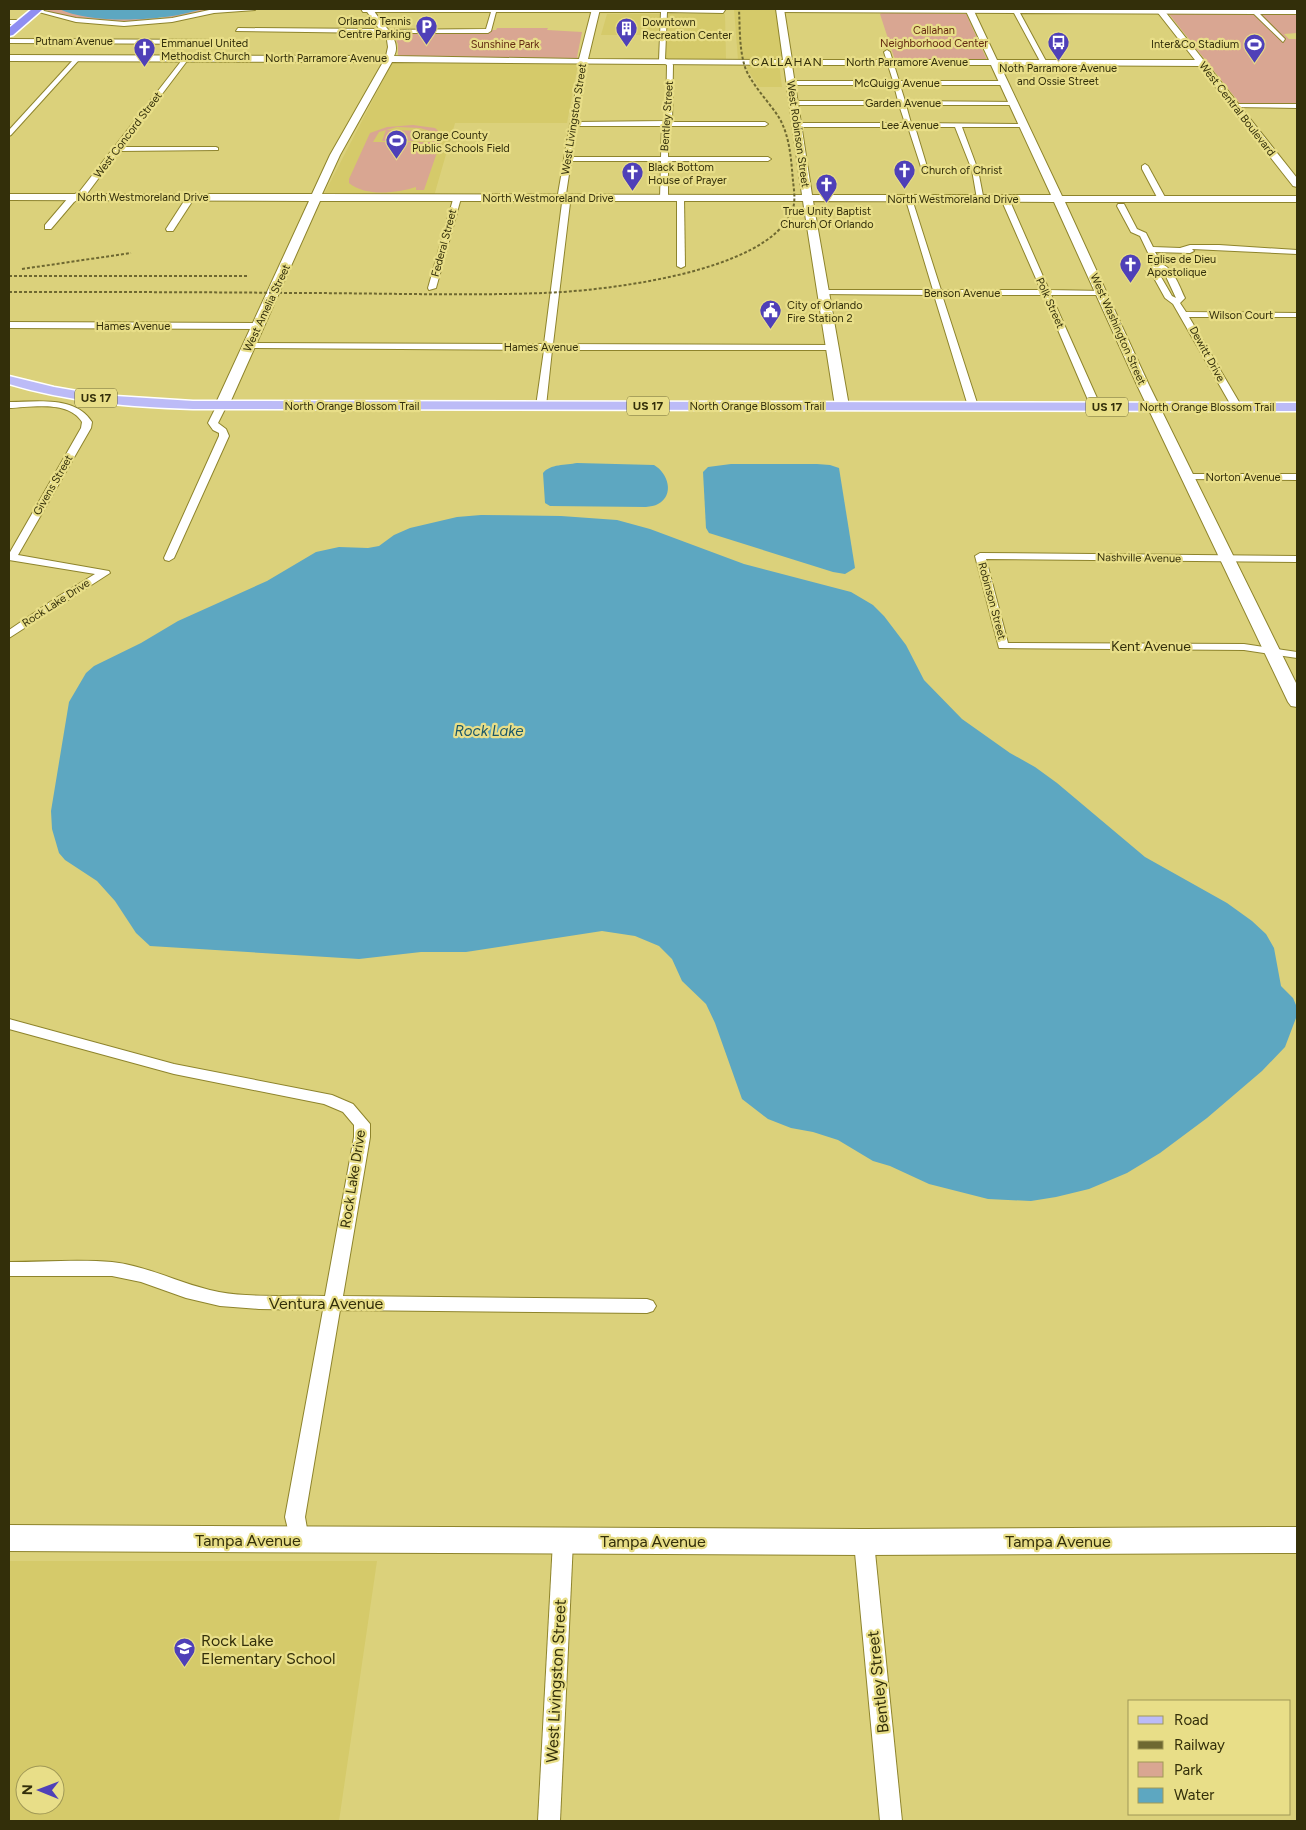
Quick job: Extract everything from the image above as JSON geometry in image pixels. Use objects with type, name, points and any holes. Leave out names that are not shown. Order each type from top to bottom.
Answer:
[{"type":"highway","points":[[9,34],[37,9]]},
{"type":"main road","name":"North Orange Blossom Trail","points":[[9,380],[50,390],[106,399],[164,404],[1297,407]]},
{"type":"street","points":[[37,9],[89,22],[136,24],[172,20],[214,11],[252,9]]},
{"type":"street","points":[[247,17],[252,9]]},
{"type":"street","points":[[366,9],[723,11]]},
{"type":"street","name":"West Amelia Street","points":[[169,558],[224,436],[223,432],[216,428],[213,423],[298,240],[335,155],[370,95],[393,48],[390,38],[381,31],[366,9]]},
{"type":"street","points":[[238,30],[488,31],[494,10]]},
{"type":"street","name":"Bentley Street","points":[[664,10],[662,60],[670,65],[669,112],[665,126],[664,198]]},
{"type":"street","points":[[780,10],[1254,10],[1297,12]]},
{"type":"street","name":"West Robinson Street","points":[[780,10],[807,198],[842,406]]},
{"type":"street","points":[[875,10],[878,21]]},
{"type":"street","name":"West Washington Street","points":[[969,10],[1014,103],[1154,407],[1274,651],[1297,702]]},
{"type":"street","name":"West Central Boulevard","points":[[1160,10],[1297,184]]},
{"type":"street","points":[[1254,10],[1283,40]]},
{"type":"street","name":"West Livingston Street","points":[[541,406],[566,203],[562,194],[587,38],[596,11]]},
{"type":"street","points":[[1016,11],[1044,63]]},
{"type":"street","points":[[9,22],[22,22]]},
{"type":"street","points":[[222,52],[242,24]]},
{"type":"street","name":"Putnam Avenue","points":[[9,41],[222,52]]},
{"type":"street","name":"North Parramore Avenue","points":[[9,60],[222,52],[462,61],[1201,63]]},
{"type":"street","name":"North Parramore Avenue","points":[[9,60],[184,61],[222,52]]},
{"type":"street","points":[[887,52],[925,170]]},
{"type":"street","points":[[9,134],[75,61]]},
{"type":"street","name":"West Concord Street","points":[[48,227],[71,200],[83,193],[184,61]]},
{"type":"street","name":"McQuigg Avenue","points":[[790,83],[1004,83]]},
{"type":"street","name":"Garden Avenue","points":[[793,103],[1014,103]]},
{"type":"street","points":[[1234,106],[1297,106]]},
{"type":"street","points":[[574,124],[765,124]]},
{"type":"street","name":"Lee Avenue","points":[[797,125],[1024,125]]},
{"type":"street","points":[[958,125],[975,170],[981,199]]},
{"type":"street","points":[[118,149],[216,149]]},
{"type":"street","points":[[568,159],[768,159]]},
{"type":"street","points":[[1145,166],[1145,170],[1162,199]]},
{"type":"street","name":"North Westmoreland Drive","points":[[9,197],[1297,199]]},
{"type":"street","points":[[170,229],[191,197]]},
{"type":"street","name":"Federal Street","points":[[432,288],[457,198]]},
{"type":"street","points":[[680,198],[681,266]]},
{"type":"street","points":[[908,199],[973,406]]},
{"type":"street","name":"Polk Street","points":[[1005,199],[1096,407]]},
{"type":"street","name":"Dewitt Drive","points":[[1121,206],[1134,230],[1143,235],[1158,265],[1166,269],[1180,298],[1176,302],[1185,314],[1237,407]]},
{"type":"street","points":[[1143,235],[1147,232],[1144,224]]},
{"type":"street","points":[[1266,249],[1297,247]]},
{"type":"street","points":[[1151,249],[1183,249],[1212,252],[1230,249],[1266,249],[1297,252]]},
{"type":"street","name":"Benson Avenue","points":[[822,292],[1102,293]]},
{"type":"street","name":"Wilson Court","points":[[1185,314],[1297,315]]},
{"type":"street","name":"Hames Avenue","points":[[9,325],[258,326]]},
{"type":"street","name":"Hames Avenue","points":[[249,346],[832,348]]},
{"type":"street","name":"Givens Street","points":[[9,405],[58,406],[81,412],[87,422],[86,428],[10,557]]},
{"type":"street","name":"Norton Avenue","points":[[1189,477],[1297,478]]},
{"type":"street","name":"Nashville Avenue","points":[[980,556],[1297,559]]},
{"type":"street","name":"Robinson Street","points":[[980,556],[1004,646]]},
{"type":"street","name":"Rock Lake Drive","points":[[9,635],[62,598],[105,573],[10,557]]},
{"type":"street","name":"Kent Avenue","points":[[1004,646],[1244,646],[1297,655]]},
{"type":"street","name":"Rock Lake Drive","points":[[9,1024],[174,1069],[328,1099],[348,1108],[362,1124],[362,1137],[295,1517],[299,1540]]},
{"type":"street","name":"Ventura Avenue","points":[[9,1269],[112,1268],[142,1275],[186,1291],[220,1299],[259,1302],[647,1306]]},
{"type":"street","name":"Tampa Avenue","points":[[9,1538],[864,1542],[1297,1540]]},
{"type":"street","name":"West Livingston Street","points":[[549,1821],[563,1540]]},
{"type":"street","name":"Bentley Street","points":[[864,1542],[891,1821]]},
{"type":"shaded area","points":[[734,9],[780,9],[786,62],[779,63],[782,87],[759,87],[747,69],[749,60],[738,60]]},
{"type":"shaded area","points":[[607,14],[725,14],[726,59],[658,59],[660,35],[601,35]]},
{"type":"shaded area","points":[[392,63],[578,64],[567,123],[455,123],[434,196],[323,196]]},
{"type":"shaded area","name":"Rock Lake Elementary School","points":[[9,1561],[377,1561],[339,1821],[9,1821]]},
{"type":"green space","points":[[47,9],[59,9],[87,16],[128,19],[160,18],[202,9],[244,9],[156,19],[111,22],[67,17],[53,14]]},
{"type":"green space","name":"Callahan Neighborhood Center","points":[[883,12],[966,14],[987,60],[895,60],[880,14]]},
{"type":"green space","points":[[1297,13],[1297,33],[1284,34],[1289,39],[1297,39],[1297,105],[1241,105],[1169,14]]},
{"type":"green space","name":"Sunshine Park","points":[[497,28],[548,28],[547,30],[582,32],[577,57],[579,58],[402,57],[398,55],[398,44],[393,34],[490,33],[491,30],[496,30]]},
{"type":"green space","name":"Orange County Public Schools Field","points":[[413,125],[435,128],[443,135],[424,190],[416,190],[416,187],[400,191],[373,192],[349,183],[349,179],[370,133],[387,127]],"holes":[[[397,127],[420,128],[433,132],[435,135],[432,142],[373,142],[379,132]]]},
{"type":"green space","points":[[386,130],[428,131],[425,141],[382,141]]},
{"type":"water","points":[[59,9],[202,9],[170,16],[130,20],[90,17]]},
{"type":"water","points":[[577,463],[654,465],[666,478],[668,484],[667,495],[658,504],[646,507],[550,506],[545,503],[543,473],[554,466]]},
{"type":"water","points":[[731,464],[817,464],[839,468],[855,568],[845,574],[833,572],[709,533],[706,528],[703,472],[708,467]]},
{"type":"water","name":"Rock Lake","points":[[481,515],[561,516],[617,520],[650,529],[744,564],[851,592],[873,605],[906,645],[924,680],[962,719],[1057,783],[1145,857],[1227,903],[1266,934],[1274,948],[1281,986],[1293,998],[1296,1005],[1296,1018],[1285,1047],[1262,1071],[1207,1118],[1160,1153],[1127,1173],[1089,1189],[1056,1197],[1031,1201],[988,1199],[929,1184],[890,1166],[873,1161],[838,1140],[813,1132],[791,1128],[768,1119],[742,1099],[715,1023],[706,1004],[682,981],[672,959],[659,946],[635,936],[602,931],[466,952],[421,952],[359,959],[150,946],[136,933],[115,901],[97,881],[65,860],[59,853],[52,829],[51,811],[69,702],[86,673],[94,666],[141,643],[178,621],[267,581],[316,552],[339,547],[368,548],[379,546],[394,535],[410,528],[457,517]]},
{"type":"railway","points":[[9,292],[543,293],[641,283],[718,264],[751,250],[777,232],[792,211],[794,200],[791,156],[785,131],[778,116],[746,70],[740,40],[739,9]]},
{"type":"railway","points":[[22,269],[131,253]]},
{"type":"railway","points":[[9,276],[249,276]]},
{"type":"place","name":"Orlando Tennis Centre Parking","points":[[427,46]]},
{"type":"place","name":"Downtown Recreation Center","points":[[626,47]]},
{"type":"place","name":"Noth Parramore Avenue and Ossie Street","points":[[1058,61]]},
{"type":"place","name":"Inter&Co Stadium","points":[[1255,63]]},
{"type":"place","name":"Emmanuel United Methodist Church","points":[[145,68]]},
{"type":"place","name":"Orange County Public Schools Field","points":[[396,160]]},
{"type":"place","name":"Church of Christ","points":[[905,189]]},
{"type":"place","name":"Black Bottom House of Prayer","points":[[632,192]]},
{"type":"place","name":"True Unity Baptist Church Of Orlando","points":[[827,204]]},
{"type":"place","name":"Eglise de Dieu Apostolique","points":[[1131,284]]},
{"type":"place","name":"City of Orlando Fire Station 2","points":[[771,330]]},
{"type":"place","name":"Rock Lake Elementary School","points":[[185,1668]]},
{"type":"district","name":"CALLAHAN","points":[[787,62]]}]
